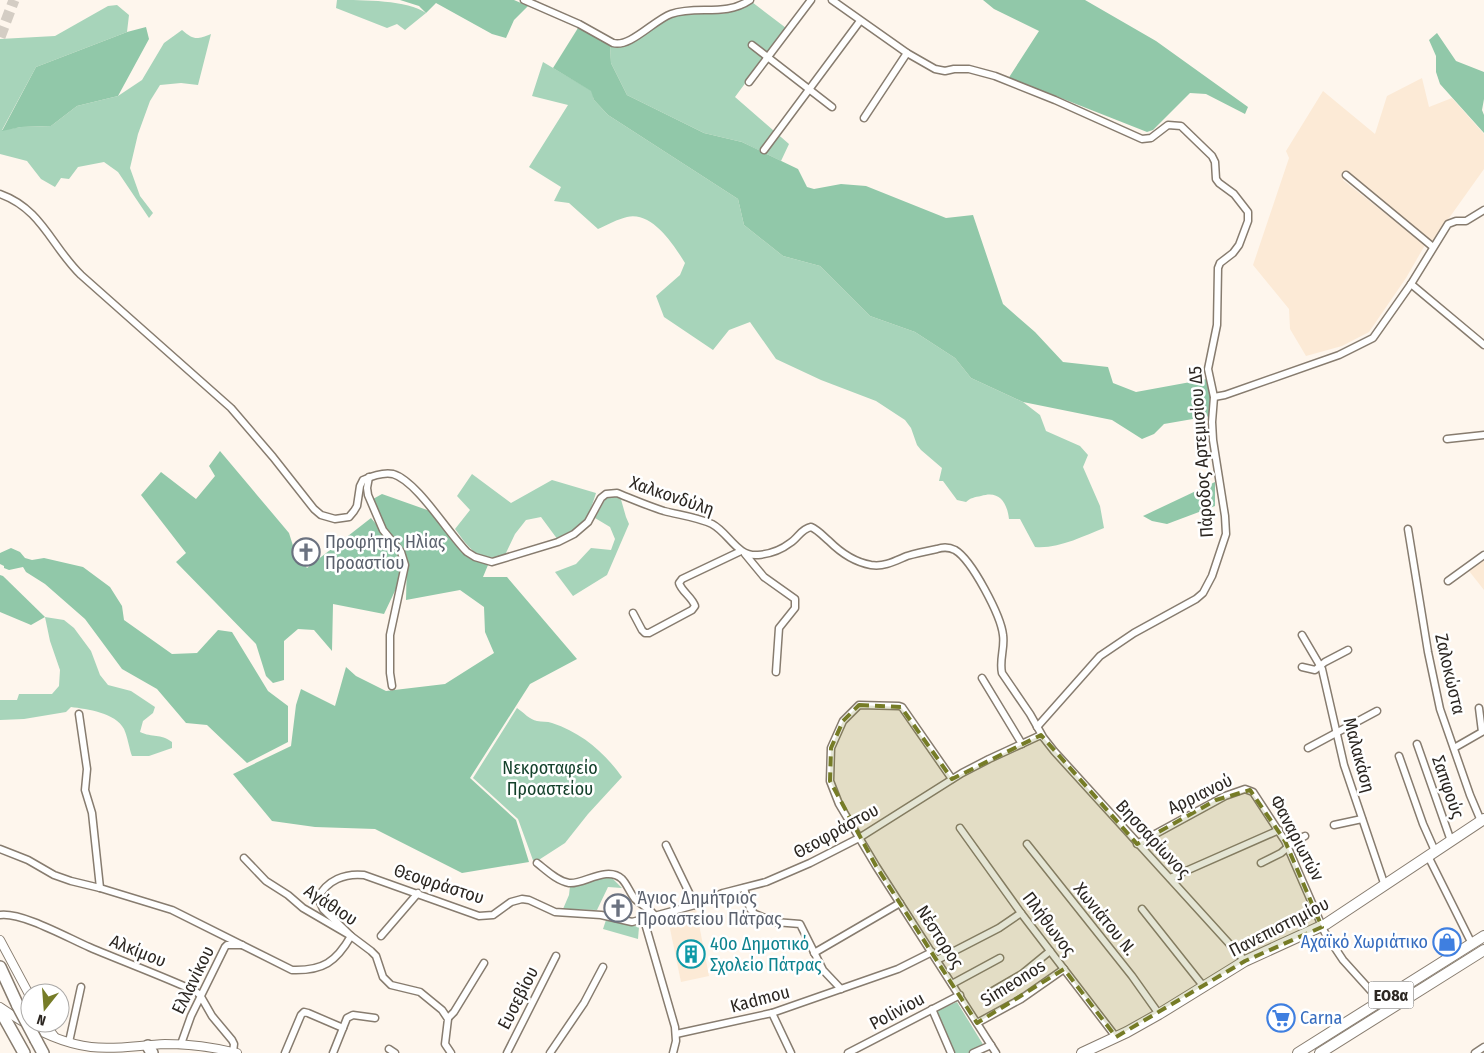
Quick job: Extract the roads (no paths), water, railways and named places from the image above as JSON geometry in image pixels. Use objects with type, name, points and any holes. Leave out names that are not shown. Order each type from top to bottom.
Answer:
[{"type":"highway","points":[[0,967],[43,1053]]},
{"type":"highway","points":[[0,1009],[22,1053]]},
{"type":"main road","name":"Πανεπιστημίου","points":[[1082,1053],[1160,1014],[1245,961],[1322,927],[1483,820]]},
{"type":"main road","name":"ΕΟ8α","points":[[1298,1053],[1484,936]]},
{"type":"main road","name":"ΕΟ8α","points":[[1320,1053],[1484,950]]},
{"type":"street","points":[[524,0],[540,6],[613,43],[619,44],[628,41],[671,14],[722,11],[750,0]]},
{"type":"street","points":[[728,0],[732,8]]},
{"type":"street","points":[[749,82],[811,0]]},
{"type":"street","name":"Πάροδος Αρτεμισίου Δ5","points":[[832,0],[907,53],[938,70],[969,69],[1011,82],[1142,138],[1149,139],[1168,125],[1181,126],[1212,156],[1215,162],[1216,178],[1219,183],[1234,194],[1248,212],[1249,217],[1239,245],[1233,253],[1220,263],[1218,268],[1216,325],[1208,365],[1214,396],[1213,440],[1226,534],[1208,585],[1196,599],[1134,633],[1100,656],[1037,727]]},
{"type":"street","points":[[764,150],[860,21]]},
{"type":"street","points":[[752,45],[832,107]]},
{"type":"street","points":[[864,118],[907,53]]},
{"type":"street","points":[[1346,175],[1433,247]]},
{"type":"street","points":[[0,194],[16,201],[34,215],[80,275],[231,408],[314,509],[327,518],[349,516],[357,506],[360,486],[363,480],[369,478],[368,495],[383,530],[401,552],[405,565],[390,635],[392,686]]},
{"type":"street","points":[[1214,396],[1231,393],[1339,355],[1373,338],[1411,284],[1448,224],[1456,221],[1466,221],[1484,210]]},
{"type":"street","points":[[1411,284],[1484,345]]},
{"type":"street","points":[[1447,440],[1484,435]]},
{"type":"street","name":"Χαλκονδύλη","points":[[369,478],[394,474],[403,480],[418,492],[467,552],[475,557],[492,562],[567,539],[588,522],[601,498],[612,492],[617,492],[654,507],[712,524],[743,553],[764,577],[795,599],[795,608],[779,628],[776,672]]},
{"type":"street","points":[[633,613],[642,630],[645,633],[649,633],[692,610],[695,606],[694,602],[680,587],[679,583],[682,579],[743,553],[759,555],[778,550],[792,542],[803,530],[811,527],[852,559],[872,565],[886,565],[909,556],[942,548],[951,548],[958,552],[975,572],[986,594],[1002,630],[1004,643],[1001,665],[1002,673],[1042,735]]},
{"type":"street","name":"Ζαλοκώστα","points":[[1408,529],[1429,659],[1442,717],[1483,820]]},
{"type":"street","points":[[1448,581],[1484,556]]},
{"type":"street","name":"Μαλακάση","points":[[1302,635],[1320,665],[1346,771],[1385,886]]},
{"type":"street","points":[[1302,667],[1315,670],[1320,665],[1348,650]]},
{"type":"street","points":[[982,678],[1022,744]]},
{"type":"street","name":"Νέστορος","points":[[952,779],[902,707],[859,705],[843,721],[830,748],[830,781],[839,804],[996,1053]]},
{"type":"street","points":[[1454,748],[1482,732],[1479,708]]},
{"type":"street","points":[[1308,748],[1377,711]]},
{"type":"street","points":[[79,714],[87,769],[85,790],[92,813],[100,888]]},
{"type":"street","name":"Θεοφράστου","points":[[351,936],[323,909],[318,898],[322,890],[333,880],[354,874],[364,875],[418,893],[459,910],[483,916],[496,914],[514,901],[522,899],[564,913],[601,915],[632,922],[644,920],[766,882],[802,867],[859,838],[952,779],[989,759],[1042,735]]},
{"type":"street","name":"Βησσαρίωνος","points":[[1042,735],[1088,790],[1245,961]]},
{"type":"street","name":"Σαπφούς","points":[[1417,744],[1451,841]]},
{"type":"street","points":[[1399,756],[1432,853],[1472,944]]},
{"type":"street","name":"Αρριανού","points":[[1137,844],[1225,796],[1245,789],[1250,790]]},
{"type":"street","name":"Φαναριωτών","points":[[1250,790],[1258,796],[1279,830],[1322,927],[1337,953],[1380,1001]]},
{"type":"street","points":[[1334,825],[1362,819]]},
{"type":"street","name":"Πλήθωνος","points":[[960,828],[1021,913],[1116,1037]]},
{"type":"street","points":[[1170,878],[1279,830]]},
{"type":"street","points":[[1261,863],[1281,853],[1305,836]]},
{"type":"street","name":"Χωνιάτου Ν.","points":[[1027,844],[1160,1014]]},
{"type":"street","points":[[666,846],[695,905]]},
{"type":"street","points":[[0,849],[28,860],[54,875],[172,910],[292,970],[308,971],[320,968],[342,951],[351,936]]},
{"type":"street","name":"Αγάθιου","points":[[244,858],[266,881],[288,895],[303,908],[351,936],[376,956],[384,978],[391,985],[420,992],[442,1010],[448,1018]]},
{"type":"street","points":[[537,862],[554,876],[569,883],[592,876],[616,876],[622,879],[634,898],[655,916]]},
{"type":"street","points":[[744,888],[750,909],[755,914],[776,922],[800,924],[823,970],[841,990]]},
{"type":"street","points":[[381,936],[418,893]]},
{"type":"street","points":[[814,953],[900,903]]},
{"type":"street","points":[[1142,910],[1204,987]]},
{"type":"street","points":[[937,960],[999,928],[1021,913]]},
{"type":"street","name":"Αλκίμου","points":[[0,915],[8,915],[39,924],[77,942],[195,991],[233,1042],[235,1053]]},
{"type":"street","points":[[644,920],[676,1034],[673,1053]]},
{"type":"street","points":[[0,940],[23,983]]},
{"type":"street","name":"Ελλανίκου","points":[[181,1044],[200,997],[225,947],[227,945],[237,946],[242,944]]},
{"type":"street","points":[[991,992],[1022,974],[1050,951]]},
{"type":"street","name":"Kadmou","points":[[676,1034],[772,1013],[898,969],[932,952]]},
{"type":"street","name":"Ευσεβίου","points":[[507,1053],[556,956]]},
{"type":"street","points":[[952,984],[1000,958]]},
{"type":"street","points":[[451,1053],[445,1043],[448,1018],[454,1012],[484,963]]},
{"type":"street","points":[[550,1053],[584,1003],[603,967]]},
{"type":"street","name":"Simeonos","points":[[978,1023],[1021,999],[1064,969]]},
{"type":"street","points":[[69,1042],[81,988]]},
{"type":"street","name":"Poliviou","points":[[848,1053],[960,995]]},
{"type":"street","points":[[0,1009],[55,1038],[101,1048],[150,1049],[181,1044],[235,1053]]},
{"type":"street","points":[[932,1009],[951,1053]]},
{"type":"street","points":[[285,1053],[304,1012],[343,1028]]},
{"type":"street","points":[[772,1013],[791,1053]]},
{"type":"street","points":[[333,1053],[350,1016],[375,1018]]},
{"type":"street","points":[[51,1033],[55,1038]]},
{"type":"street","points":[[973,1053],[991,1045]]},
{"type":"street","points":[[1475,1053],[1484,1047]]},
{"type":"tunnel","points":[[0,37],[14,0]]},
{"type":"place","name":"Προφήτης Ηλίας Προαστίου","points":[[306,552]]},
{"type":"place","name":"Άγιος Δημήτριος Προαστείου Πάτρας","points":[[618,908]]},
{"type":"place","name":"Αχαϊκό Χωριάτικο","points":[[1447,942]]},
{"type":"place","name":"40ο Δημοτικό Σχολείο Πάτρας","points":[[691,954]]},
{"type":"place","name":"Carna","points":[[1281,1018]]},
{"type":"park label","name":"Νεκροταφείο Προαστείου","points":[[550,778]]}]
